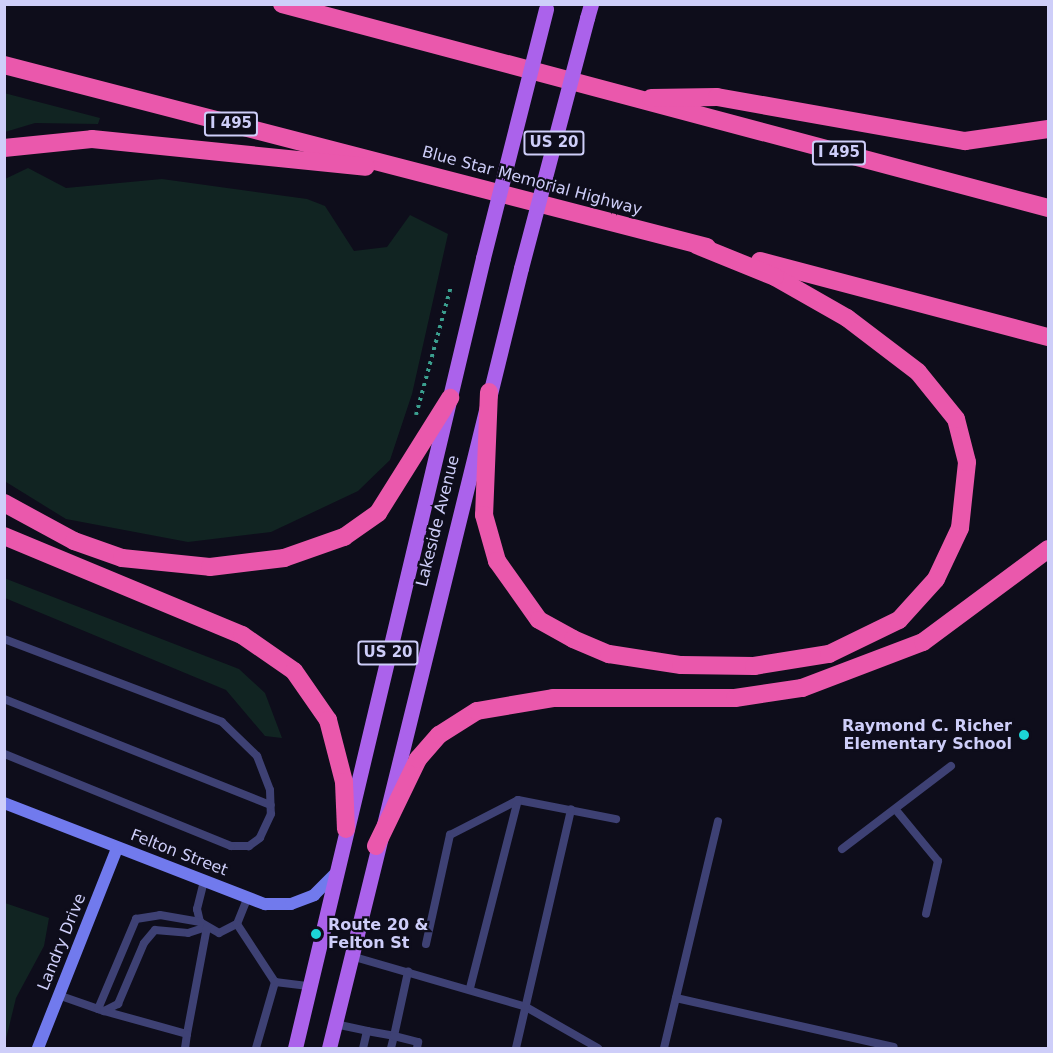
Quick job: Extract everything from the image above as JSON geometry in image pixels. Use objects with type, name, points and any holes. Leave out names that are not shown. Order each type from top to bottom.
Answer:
[{"type":"highway","name":"I 495","points":[[286,5],[1048,208]]},
{"type":"highway","name":"Blue Star Memorial Highway","points":[[4,65],[1048,337]]},
{"type":"highway","points":[[630,98],[717,97],[965,141],[1048,129]]},
{"type":"highway","points":[[4,148],[61,139],[123,141],[458,182]]},
{"type":"highway","points":[[489,392],[484,515],[497,561],[539,620],[573,639],[609,654],[681,665],[754,666],[829,654],[899,620],[936,579],[960,528],[968,477],[956,419],[918,372],[846,318],[775,278],[696,244]]},
{"type":"highway","points":[[4,503],[74,541],[122,558],[210,567],[284,558],[344,537],[378,513],[450,398]]},
{"type":"highway","points":[[4,536],[242,635],[294,670],[327,717],[344,782],[346,829]]},
{"type":"highway","points":[[376,846],[418,759],[439,735],[477,711],[553,698],[735,698],[802,688],[923,642],[1048,549]]},
{"type":"main road","name":"Lakeside Avenue","points":[[295,1048],[483,258],[547,7]]},
{"type":"main road","name":"Lakeside Avenue","points":[[329,1048],[376,846],[489,392],[589,11]]},
{"type":"street","name":"Felton Street","points":[[4,803],[265,904],[291,904],[314,896],[336,873]]},
{"type":"street","name":"Landry Drive","points":[[38,1048],[117,848]]},
{"type":"lane","points":[[4,639],[222,722],[256,756],[271,805],[260,838],[249,846],[231,846],[4,754]]},
{"type":"lane","points":[[4,699],[271,805]]},
{"type":"lane","points":[[842,849],[951,766]]},
{"type":"lane","points":[[470,988],[518,800]]},
{"type":"lane","points":[[426,944],[450,835],[518,800],[616,819]]},
{"type":"lane","points":[[516,1048],[571,809]]},
{"type":"lane","points":[[896,810],[938,861],[926,914]]},
{"type":"lane","points":[[664,1048],[718,821]]},
{"type":"lane","points":[[185,1048],[203,925],[197,909],[204,881]]},
{"type":"lane","points":[[101,1010],[136,919],[160,915],[203,925],[219,933],[237,924],[248,897]]},
{"type":"lane","points":[[237,924],[275,982],[256,1048]]},
{"type":"lane","points":[[101,1010],[118,1004],[144,943],[155,930],[188,933],[203,925]]},
{"type":"lane","points":[[351,956],[470,988],[526,1007],[597,1048]]},
{"type":"lane","points":[[391,1048],[408,972]]},
{"type":"lane","points":[[275,982],[309,986]]},
{"type":"lane","points":[[58,995],[101,1010],[187,1034]]},
{"type":"lane","points":[[676,998],[894,1047]]},
{"type":"lane","points":[[335,1024],[418,1042],[417,1048]]},
{"type":"lane","points":[[363,1048],[366,1031]]},
{"type":"path","points":[[413,428],[451,286]]},
{"type":"green space","points":[[4,93],[100,118],[98,124],[35,123],[5,132]]},
{"type":"green space","points":[[28,168],[66,188],[162,179],[307,199],[325,206],[354,251],[387,247],[410,215],[448,234],[412,394],[390,460],[358,491],[271,532],[188,542],[66,519],[6,482],[5,179]]},
{"type":"green space","points":[[4,578],[239,669],[265,693],[282,738],[265,736],[226,690],[5,598]]},
{"type":"green space","points":[[5,903],[49,918],[44,946],[16,998],[5,1043]]},
{"type":"place","name":"Raymond C. Richer Elementary School","points":[[1024,735]]},
{"type":"place","name":"Route 20 & Felton St","points":[[316,934]]}]
